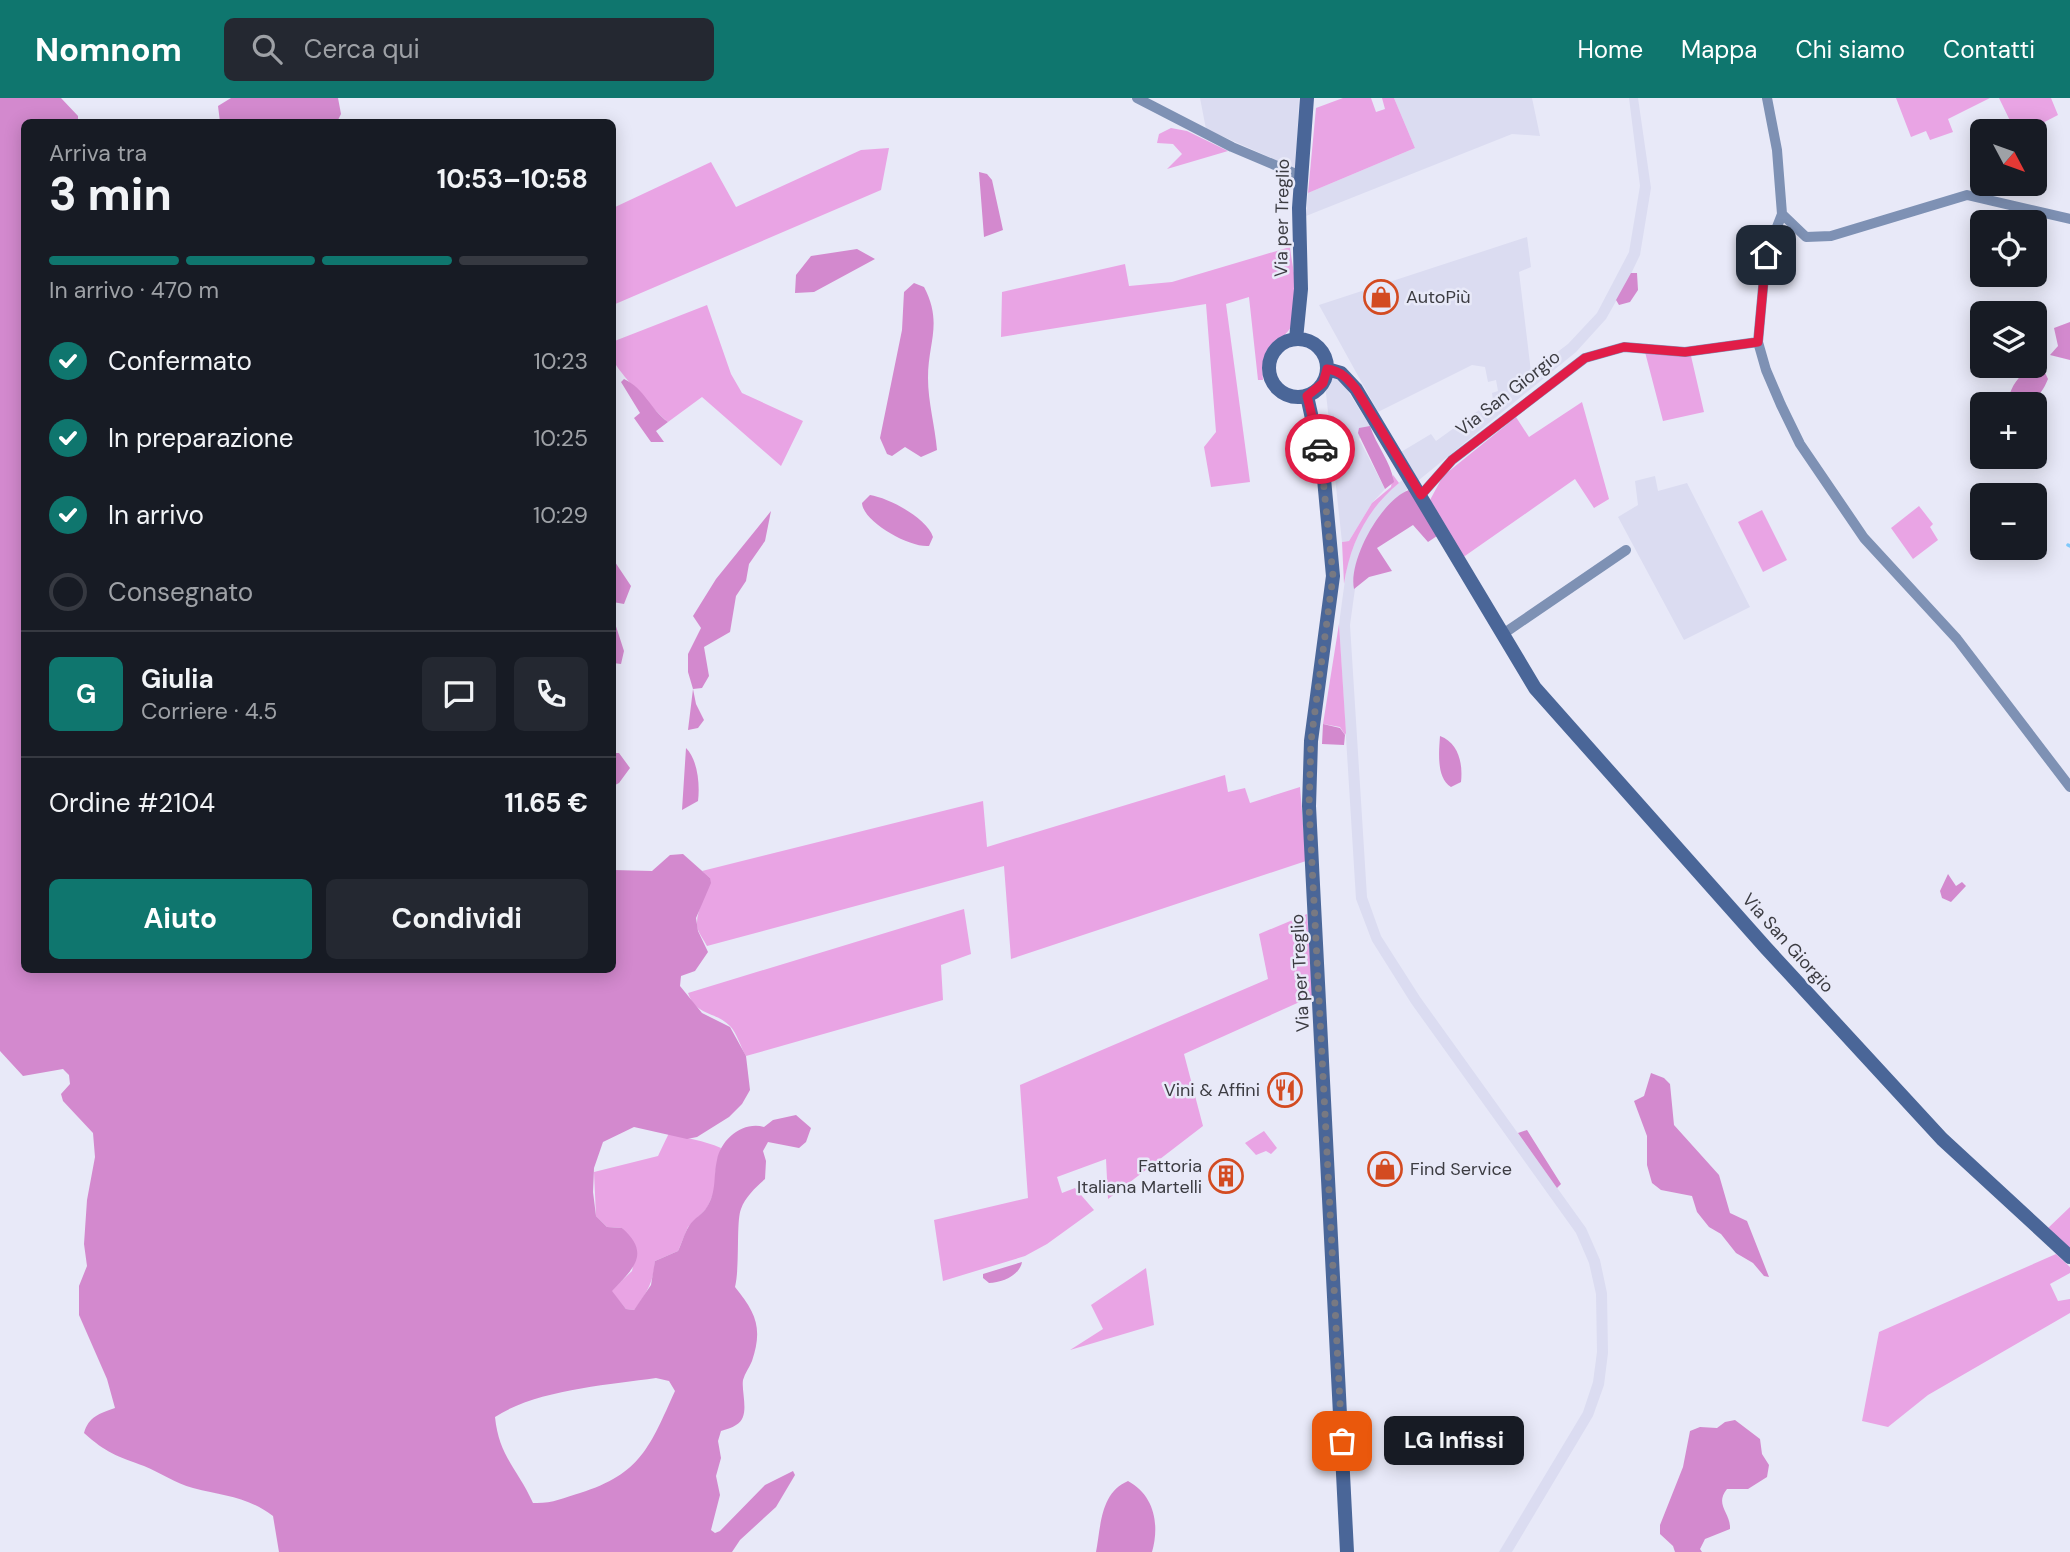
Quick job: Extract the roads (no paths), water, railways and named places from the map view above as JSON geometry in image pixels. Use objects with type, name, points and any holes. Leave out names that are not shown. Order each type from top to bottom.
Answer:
[{"type":"main road","name":"Via per Treglio","points":[[1296,339],[1301,289],[1301,176],[1307,98]]},
{"type":"main road","points":[[1296,339],[1310,341],[1321,349],[1327,369],[1323,383],[1307,396],[1298,397],[1281,392],[1271,378],[1270,360],[1280,345],[1296,339]]},
{"type":"main road","name":"Via San Giorgio","points":[[1327,369],[1349,380],[1421,495],[1535,688],[1757,938],[1942,1139],[2070,1257]]},
{"type":"main road","name":"Via per Treglio","points":[[1307,396],[1323,468],[1333,565],[1331,609],[1311,741],[1309,806],[1347,1552]]},
{"type":"street","points":[[1137,98],[1232,146],[1301,176]]},
{"type":"street","points":[[1767,98],[1777,150],[1782,214],[1766,255],[1758,342],[1766,370],[1800,444],[1864,538],[1957,639],[2070,788]]},
{"type":"street","points":[[1782,214],[1806,237],[1831,236],[1967,195],[2070,219]]},
{"type":"street","name":"Via San Giorgio","points":[[1421,495],[1452,460],[1585,358],[1624,347],[1685,352],[1758,342]]},
{"type":"street","points":[[1503,634],[1626,550]]},
{"type":"place","name":"AutoPiù","points":[[1381,297]]},
{"type":"place","name":"Vini & Affini","points":[[1285,1090]]},
{"type":"place","name":"Find Service","points":[[1385,1169]]},
{"type":"place","name":"Fattoria Italiana Martelli","points":[[1226,1176]]},
{"type":"place","name":"LG Infissi","points":[[1342,1441]]}]
